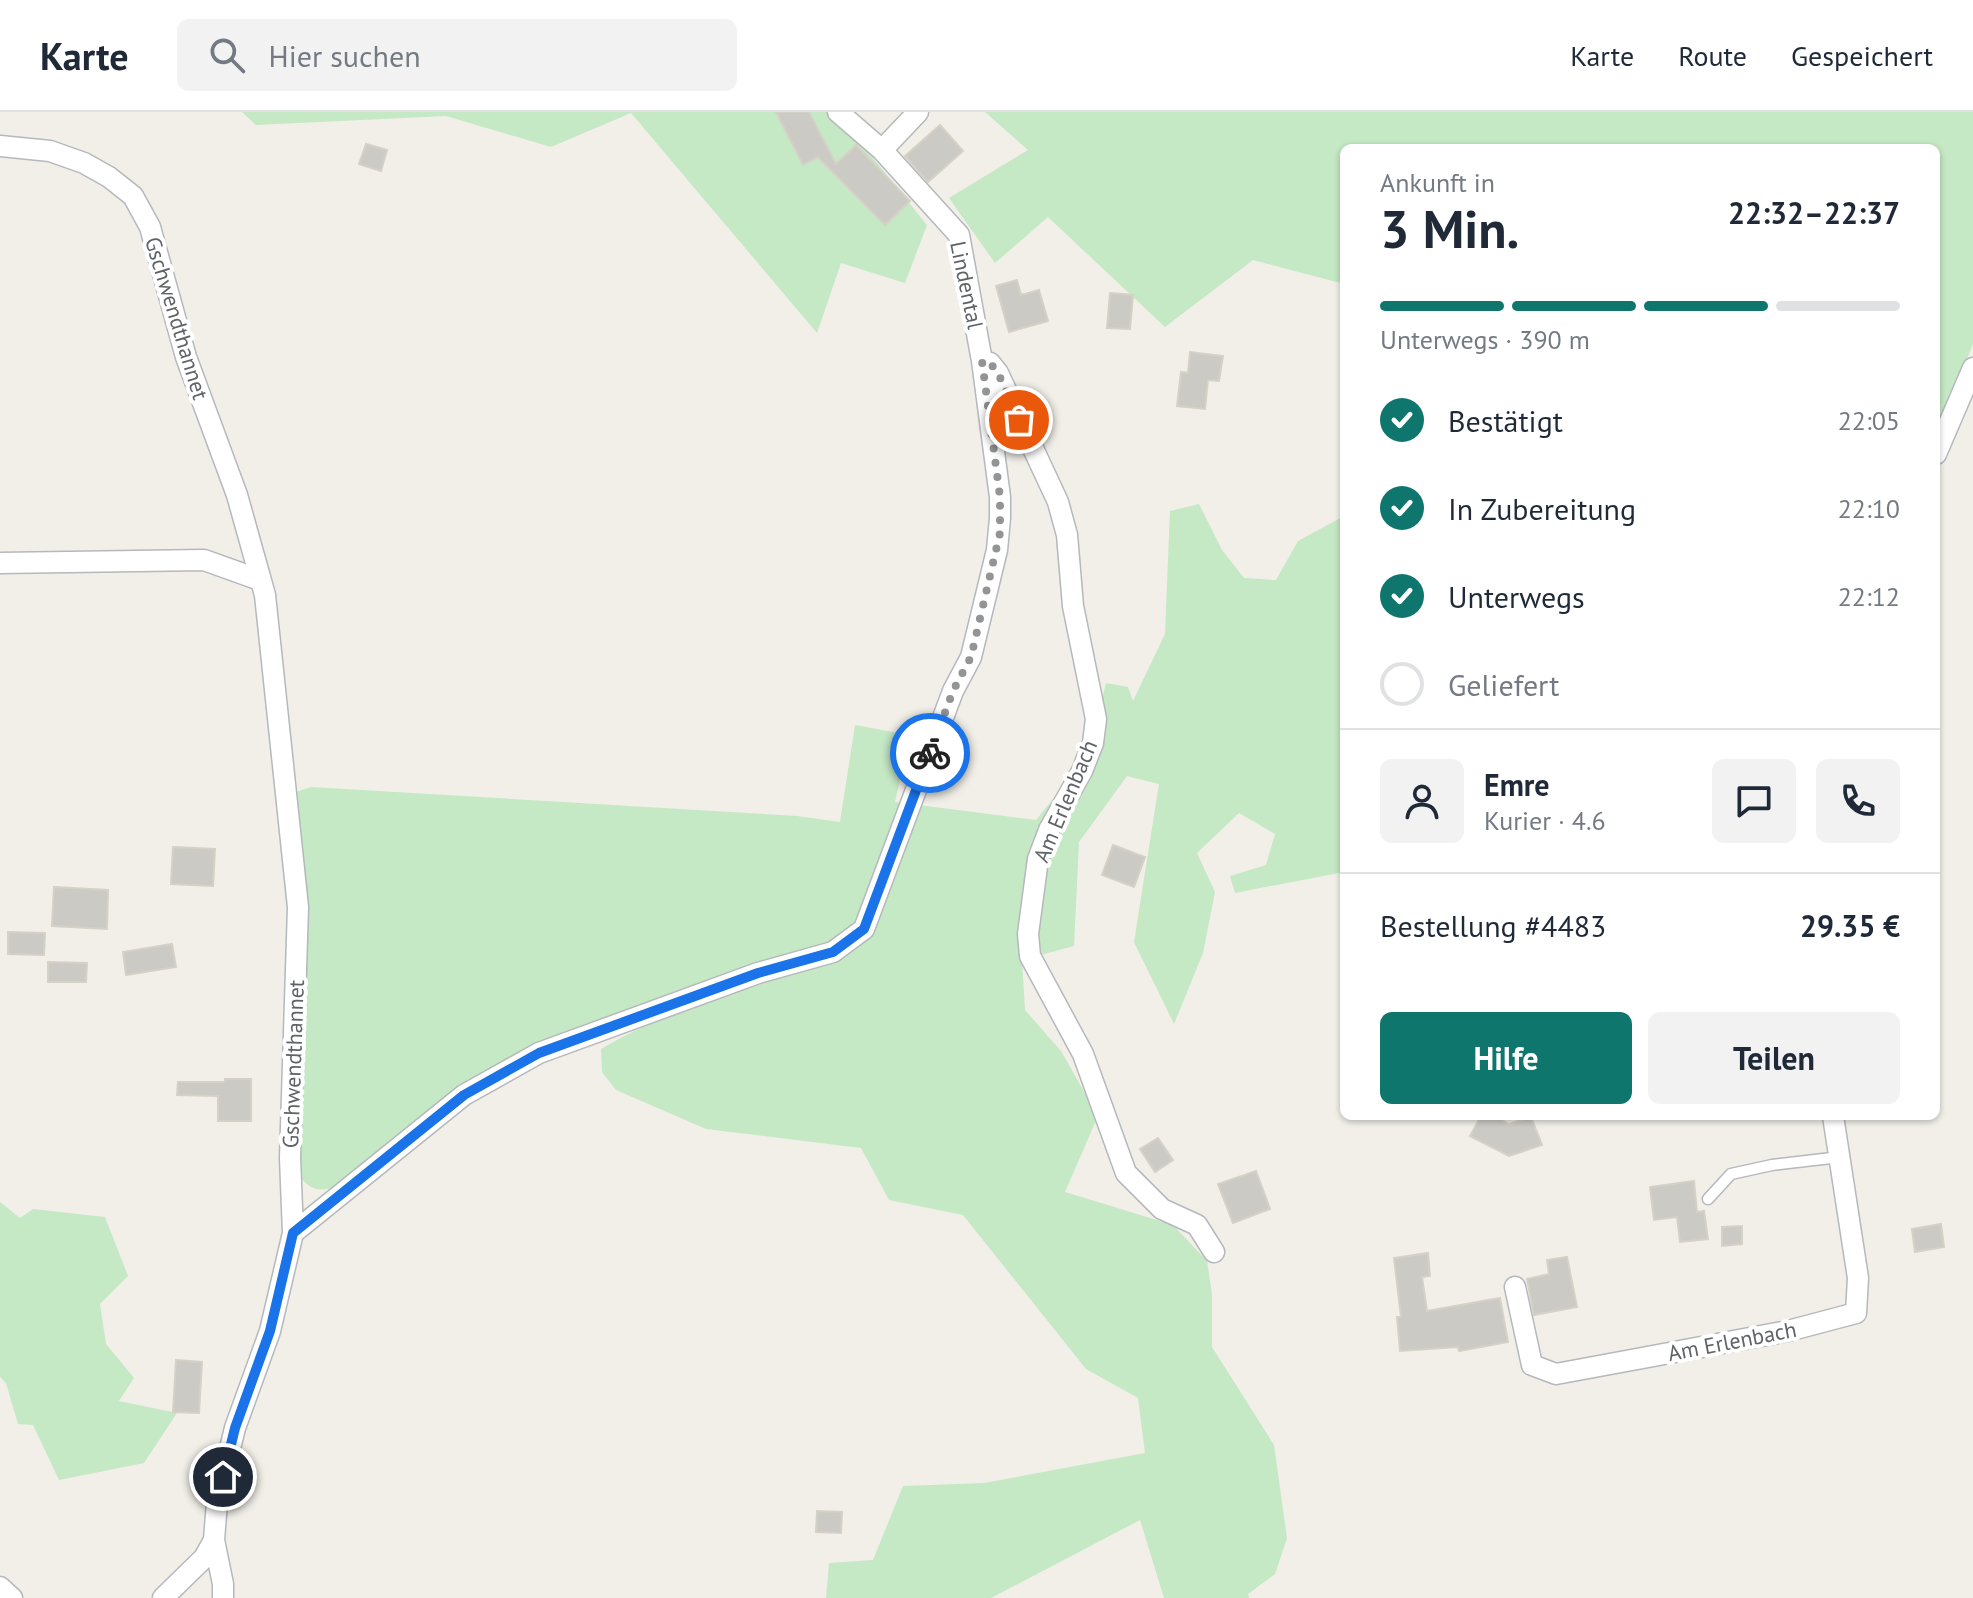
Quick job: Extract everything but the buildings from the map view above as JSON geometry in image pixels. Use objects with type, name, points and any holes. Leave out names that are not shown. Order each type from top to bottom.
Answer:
[{"type":"street","name":"Lindental","points":[[293,1233],[464,1095],[539,1053],[758,973],[833,952],[864,929],[953,691],[971,657],[997,550],[1000,497],[982,361],[959,235],[882,150],[838,112]]},
{"type":"street","points":[[882,150],[918,112]]},
{"type":"street","name":"Gschwendthannet","points":[[0,146],[50,151],[84,163],[133,196],[150,227],[186,357],[237,495],[269,623],[298,907],[291,1190],[293,1233],[270,1331],[235,1428],[217,1502],[214,1540],[223,1598]]},
{"type":"street","name":"Am Erlenbach","points":[[982,361],[990,363],[998,373],[1058,502],[1067,535],[1073,606],[1096,719],[1093,743],[1082,771],[1049,830],[1038,859],[1028,934],[1030,956],[1083,1054],[1126,1173],[1162,1209],[1197,1225],[1214,1252]]},
{"type":"street","points":[[1940,445],[1971,379]]},
{"type":"street","points":[[0,563],[204,560],[260,580]]},
{"type":"street","name":"Am Erlenbach","points":[[1515,1287],[1532,1365],[1556,1374],[1788,1331],[1856,1313],[1858,1278],[1834,1120]]},
{"type":"street","points":[[291,1190],[330,1201]]},
{"type":"street","points":[[163,1598],[204,1558],[214,1540]]},
{"type":"street","points":[[0,1587],[12,1598]]},
{"type":"lane","points":[[1708,1199],[1731,1174],[1772,1165],[1840,1157]]},
{"type":"green space","points":[[242,112],[836,112],[927,225],[905,283],[841,263],[817,333],[631,113],[551,147],[446,116],[256,125]]},
{"type":"green space","points":[[985,112],[1973,112],[1973,344],[1940,424],[1940,144],[1340,144],[1340,283],[1253,260],[1165,327],[1048,217],[995,263],[949,198],[1028,150]]},
{"type":"green space","points":[[1199,504],[1222,550],[1244,578],[1276,580],[1298,541],[1340,518],[1340,873],[1235,893],[1230,876],[1266,865],[1275,834],[1239,813],[1197,853],[1215,892],[1203,953],[1174,1024],[1134,942],[1159,784],[1127,776],[1079,842],[1074,946],[1022,960],[1025,1010],[1061,1051],[1098,1116],[1065,1192],[1173,1225],[1207,1261],[1212,1294],[1212,1347],[1274,1445],[1287,1538],[1275,1574],[1248,1594],[1249,1598],[1164,1598],[1140,1520],[991,1598],[826,1598],[829,1563],[873,1560],[903,1486],[984,1483],[1145,1453],[1138,1398],[1086,1369],[963,1215],[889,1200],[861,1148],[706,1129],[616,1090],[602,1072],[601,1049],[690,1007],[848,955],[837,938],[459,1088],[332,1188],[317,1189],[305,1183],[298,1174],[293,793],[311,787],[797,816],[840,822],[855,725],[910,735],[895,802],[1036,820],[1087,757],[1106,683],[1128,687],[1133,701],[1165,634],[1170,511]]},
{"type":"green space","points":[[0,1202],[20,1218],[33,1209],[105,1217],[128,1276],[100,1304],[106,1344],[134,1378],[119,1401],[177,1413],[144,1463],[59,1480],[33,1425],[18,1424],[6,1383],[0,1377]]},
{"type":"way so far","points":[[930,753],[953,691],[971,657],[1000,533],[1000,497],[982,361],[990,363],[998,373],[1019,420]]},
{"type":"route","points":[[223,1477],[235,1428],[270,1331],[293,1233],[396,1146],[464,1095],[539,1053],[758,973],[833,952],[864,929],[930,753]]}]
